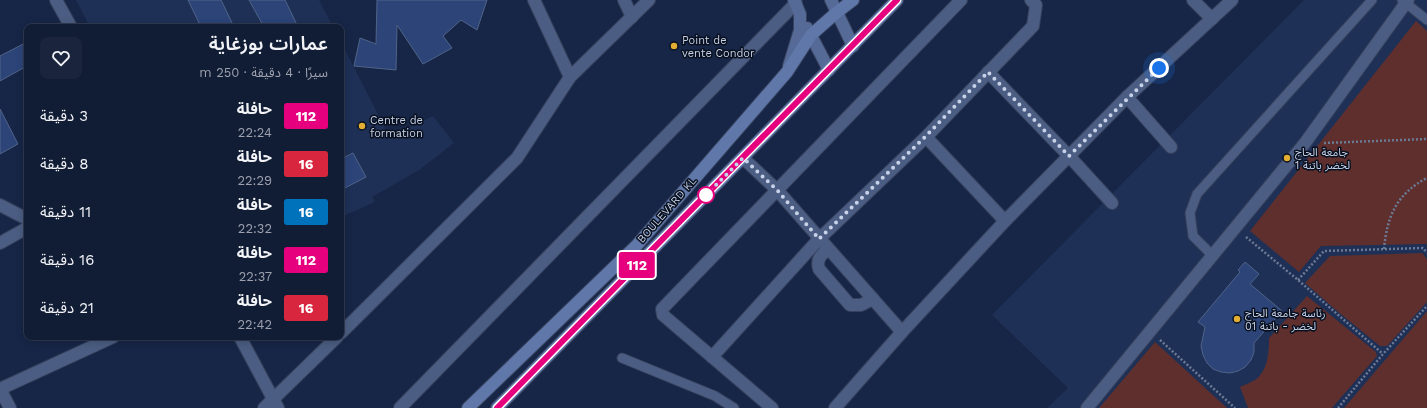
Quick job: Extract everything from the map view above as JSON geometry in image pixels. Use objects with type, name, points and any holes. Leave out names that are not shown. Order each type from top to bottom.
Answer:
[{"type":"main road","points":[[831,0],[852,46]]},
{"type":"main road","name":"BOULEVARD KL","points":[[468,408],[637,245],[787,72],[811,35],[836,12],[853,0]]},
{"type":"main road","name":"BOULEVARD KL","points":[[497,408],[897,0]]},
{"type":"main road","points":[[797,6],[829,70]]},
{"type":"main road","points":[[787,72],[800,30],[797,6]]},
{"type":"street","points":[[56,0],[69,24]]},
{"type":"street","points":[[534,0],[570,77]]},
{"type":"street","points":[[624,0],[632,17]]},
{"type":"street","points":[[344,330],[517,158],[570,77],[649,0]]},
{"type":"street","points":[[772,408],[663,314],[662,309],[961,0]]},
{"type":"street","points":[[712,357],[819,239],[926,136],[1034,26],[1036,5],[1031,0]]},
{"type":"street","points":[[1193,0],[1212,18]]},
{"type":"street","points":[[835,408],[902,332],[1005,221],[1127,97],[1232,0]]},
{"type":"street","points":[[1087,408],[1305,143],[1405,1]]},
{"type":"street","points":[[400,408],[797,6]]},
{"type":"street","points":[[988,72],[1112,203]]},
{"type":"street","points":[[1127,97],[1171,147]]},
{"type":"street","points":[[926,136],[1005,221]]},
{"type":"street","points":[[743,158],[777,190],[902,332]]},
{"type":"street","points":[[0,205],[24,217]]},
{"type":"street","points":[[0,242],[24,230]]},
{"type":"street","points":[[828,248],[819,257],[817,263],[819,268],[850,305],[861,305],[873,299]]},
{"type":"street","points":[[10,408],[0,389],[106,340]]},
{"type":"street","points":[[242,340],[276,404]]},
{"type":"street","points":[[264,408],[276,404],[333,340]]},
{"type":"lane","points":[[1213,256],[1193,236],[1190,213],[1197,194],[1372,0]]},
{"type":"lane","points":[[1405,1],[1427,20]]},
{"type":"lane","points":[[622,358],[715,396],[734,408]]},
{"type":"path","points":[[1305,143],[1427,139]]},
{"type":"path","points":[[1384,249],[1386,229],[1395,205],[1408,191],[1427,178]]},
{"type":"path","points":[[1235,228],[1298,280],[1383,354]]},
{"type":"path","points":[[1298,280],[1324,251],[1423,248],[1427,253]]},
{"type":"path","points":[[1338,408],[1383,354],[1427,306]]},
{"type":"path","points":[[1150,331],[1235,408]]},
{"type":"shaded area","points":[[76,0],[319,0],[331,24],[88,24]]},
{"type":"shaded area","name":"جامعة الحاج لخضر باتنة 1","points":[[1304,0],[1427,0],[1427,408],[1047,408],[1068,388],[992,315]]},
{"type":"shaded area","points":[[1416,21],[1427,31],[1427,244],[1321,246],[1299,272],[1250,231]]},
{"type":"shaded area","name":"Centre de formation","points":[[344,48],[389,136],[433,116],[454,143],[419,170],[372,197],[375,202],[344,216]]},
{"type":"shaded area","points":[[1422,253],[1427,259],[1427,302],[1387,346],[1380,346],[1305,283],[1330,256]]},
{"type":"shaded area","points":[[1307,296],[1376,352],[1377,356],[1332,408],[1248,408],[1240,387],[1255,380],[1263,372],[1267,361],[1269,338]]},
{"type":"shaded area","points":[[1427,311],[1427,408],[1344,408]]},
{"type":"shaded area","points":[[1155,342],[1227,408],[1099,408]]},
{"type":"building","points":[[188,0],[221,0],[233,24],[200,24]]},
{"type":"building","points":[[249,0],[285,0],[297,24],[262,24]]},
{"type":"building","points":[[377,0],[487,0],[477,30],[461,20],[443,36],[452,48],[423,64],[397,25],[396,70],[354,66],[360,38],[376,44]]},
{"type":"building","points":[[24,44],[24,68],[0,81],[0,56]]},
{"type":"building","points":[[0,109],[18,144],[0,154]]},
{"type":"building","points":[[353,153],[366,177],[344,188],[344,158]]},
{"type":"building","name":"رئاسة جامعة الحاج لخضر - باتنة 01","points":[[1245,262],[1259,274],[1250,284],[1282,311],[1254,343],[1254,352],[1251,360],[1245,367],[1230,373],[1221,372],[1213,369],[1207,363],[1203,355],[1201,346],[1205,327],[1198,322],[1240,272],[1238,270]]},
{"type":"bus line","name":"112","points":[[497,408],[897,0]]},
{"type":"place","name":"Point de vente Condor","points":[[674,46]]},
{"type":"place","name":"Centre de formation","points":[[362,126]]},
{"type":"place","name":"جامعة الحاج لخضر باتنة 1","points":[[1287,158]]},
{"type":"place","name":"رئاسة جامعة الحاج لخضر - باتنة 01","points":[[1237,319]]},
{"type":"route","points":[[706,195],[743,158],[777,190],[819,239],[926,136],[988,72],[1069,156],[1127,97],[1159,68]]}]
